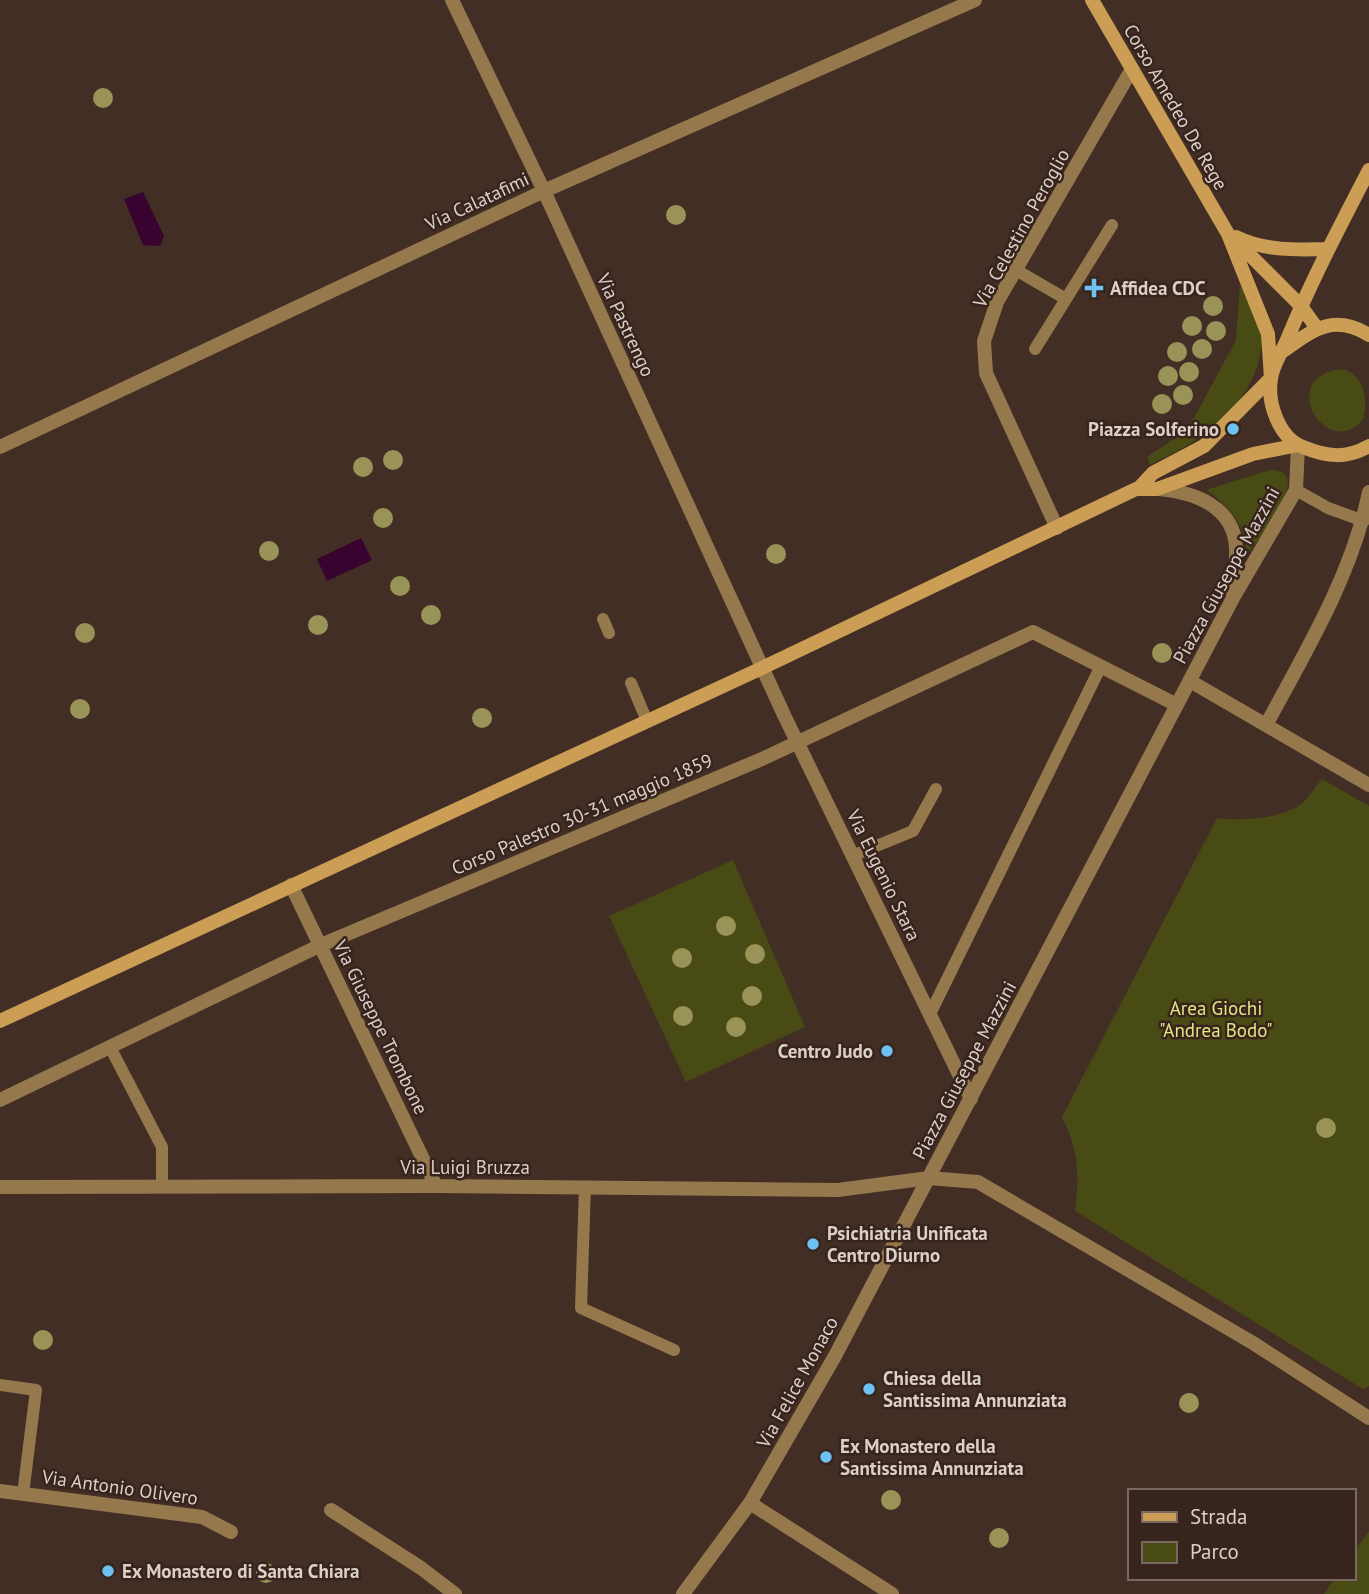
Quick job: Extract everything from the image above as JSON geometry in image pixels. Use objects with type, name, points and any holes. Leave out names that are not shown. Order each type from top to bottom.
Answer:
[{"type":"main road","name":"Corso Amedeo De Rege","points":[[1092,0],[1228,234],[1268,334],[1271,378]]},
{"type":"main road","points":[[0,1021],[647,722],[1139,488],[1153,473],[1204,446],[1271,378],[1301,306],[1369,170]]},
{"type":"main road","name":"Corso Amedeo De Rege","points":[[1228,234],[1301,306],[1316,327]]},
{"type":"main road","points":[[1228,234],[1251,244],[1290,251],[1328,250]]},
{"type":"main road","points":[[1283,351],[1316,327],[1333,324],[1358,328],[1369,335]]},
{"type":"main road","points":[[1271,378],[1272,407],[1285,433],[1298,445],[1326,456],[1354,454],[1369,446]]},
{"type":"main road","points":[[1139,488],[1157,489],[1253,454],[1298,445]]},
{"type":"street","name":"Via Pastrengo","points":[[452,0],[544,191],[762,668]]},
{"type":"street","name":"Via Calatafimi","points":[[0,447],[544,191],[975,0]]},
{"type":"street","name":"Via Celestino Peroglio","points":[[1057,528],[986,373],[984,341],[997,302],[1132,69]]},
{"type":"street","name":"Piazza Giuseppe Mazzini","points":[[1298,445],[1296,489],[1233,598],[929,1178],[978,1182],[1253,1343],[1369,1418]]},
{"type":"street","points":[[1157,489],[1188,491],[1212,503],[1230,524],[1236,548],[1233,598]]},
{"type":"street","points":[[1266,725],[1326,611],[1366,512],[1369,492]]},
{"type":"street","name":"Corso Palestro 30-31 maggio 1859","points":[[0,1100],[321,945],[798,742],[1033,632],[1177,705]]},
{"type":"street","name":"Via Eugenio Stara","points":[[762,668],[971,1099]]},
{"type":"street","name":"Piazza Giuseppe Mazzini","points":[[1190,681],[1369,785]]},
{"type":"street","name":"Via Giuseppe Trombone","points":[[291,885],[436,1185]]},
{"type":"street","name":"Via Luigi Bruzza","points":[[0,1187],[436,1185],[838,1190],[929,1178]]},
{"type":"street","name":"Via Felice Monaco","points":[[683,1594],[750,1503],[835,1356],[929,1178]]},
{"type":"street","name":"Via Antonio Olivero","points":[[0,1491],[202,1517],[231,1532]]},
{"type":"street","points":[[750,1503],[892,1594]]},
{"type":"street","points":[[331,1510],[421,1568],[455,1594]]},
{"type":"lane","points":[[1035,349],[1112,225]]},
{"type":"lane","points":[[1016,270],[1066,299]]},
{"type":"lane","points":[[1296,489],[1337,512],[1366,512]]},
{"type":"lane","points":[[603,619],[609,633]]},
{"type":"lane","points":[[930,1014],[1101,666]]},
{"type":"lane","points":[[631,683],[647,722]]},
{"type":"lane","points":[[852,856],[913,831],[936,789]]},
{"type":"lane","points":[[110,1047],[163,1147],[162,1186]]},
{"type":"lane","points":[[585,1187],[581,1308],[674,1350]]},
{"type":"lane","points":[[0,1385],[36,1390],[23,1494]]},
{"type":"green space","points":[[1240,285],[1255,309],[1262,328],[1260,355],[1252,379],[1231,411],[1217,424],[1202,436],[1150,465],[1147,457],[1177,437],[1193,420],[1236,340]]},
{"type":"green space","points":[[1343,369],[1350,372],[1360,383],[1365,396],[1365,411],[1363,419],[1349,430],[1335,431],[1323,424],[1314,413],[1309,399],[1312,386],[1322,375]]},
{"type":"green space","points":[[1270,470],[1283,473],[1288,481],[1286,493],[1272,521],[1247,554],[1243,533],[1235,517],[1206,490]]},
{"type":"green space","name":"Area Giochi \"Andrea Bodo\"","points":[[1322,779],[1369,806],[1369,1386],[1363,1389],[1075,1211],[1076,1162],[1062,1117],[1217,818],[1248,819],[1281,814],[1300,805]]},
{"type":"green space","points":[[733,860],[805,1027],[686,1082],[609,916]]},
{"type":"green space","points":[[1369,1531],[1369,1594],[1324,1594],[1334,1580],[1355,1580],[1355,1550]]},
{"type":"shaded area","points":[[143,192],[164,236],[160,246],[143,245],[124,199]]},
{"type":"shaded area","points":[[361,538],[372,560],[327,581],[317,559]]},
{"type":"place","name":"Affidea CDC","points":[[1094,288]]},
{"type":"place","name":"Piazza Solferino","points":[[1233,429]]},
{"type":"place","name":"Centro Judo","points":[[887,1051]]},
{"type":"place","name":"Psichiatria Unificata Centro Diurno","points":[[813,1244]]},
{"type":"place","name":"Chiesa della Santissima Annunziata","points":[[869,1389]]},
{"type":"place","name":"Ex Monastero della Santissima Annunziata","points":[[826,1457]]},
{"type":"place","name":"Ex Monastero di Santa Chiara","points":[[108,1571]]}]
